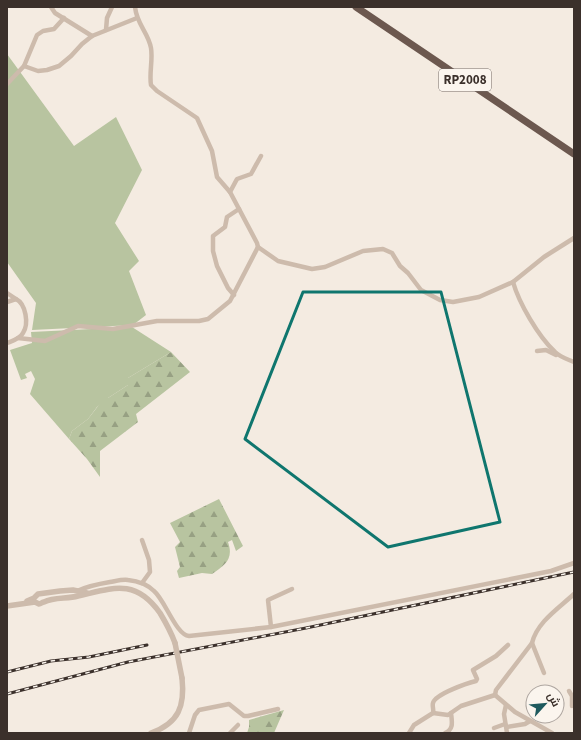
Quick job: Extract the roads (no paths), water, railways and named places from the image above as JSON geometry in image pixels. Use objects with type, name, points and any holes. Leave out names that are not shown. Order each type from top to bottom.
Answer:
[{"type":"highway","name":"RP2008","points":[[356,7],[574,154]]},
{"type":"street","points":[[51,7],[53,12],[92,36]]},
{"type":"street","points":[[106,30],[107,18],[112,7]]},
{"type":"street","points":[[18,338],[45,341],[78,326],[113,329],[157,321],[190,322],[203,320],[230,301],[258,248],[257,243],[230,192],[217,177],[212,151],[197,118],[157,91],[151,85],[151,51],[147,38],[137,18],[135,7]]},
{"type":"street","points":[[7,84],[24,66],[37,35],[43,31],[54,29],[64,18]]},
{"type":"street","points":[[24,66],[38,71],[59,66],[72,56],[86,39],[137,18]]},
{"type":"street","points":[[230,192],[237,179],[251,174],[261,156]]},
{"type":"street","points":[[234,295],[228,288],[216,264],[212,239],[214,234],[224,229],[227,217],[239,209]]},
{"type":"street","points":[[258,248],[278,261],[312,269],[325,267],[363,251],[388,250],[421,290],[440,300],[447,301],[479,297],[513,282],[544,256],[574,238]]},
{"type":"street","points":[[513,282],[524,308],[542,336],[555,352],[561,356]]},
{"type":"street","points":[[7,293],[20,301],[23,306],[26,321],[23,334],[7,343]]},
{"type":"street","points":[[7,302],[16,299]]},
{"type":"street","points":[[537,351],[546,350],[574,362]]},
{"type":"street","points":[[142,540],[149,560],[150,572],[142,583]]},
{"type":"street","points":[[62,598],[94,585],[127,580],[142,583],[153,590],[184,636],[271,627],[551,571],[574,563]]},
{"type":"street","points":[[34,600],[39,604],[62,598],[76,597],[89,593],[123,588],[142,594],[153,602],[172,632],[182,678],[183,698],[177,716],[169,724],[151,733]]},
{"type":"street","points":[[271,627],[268,600],[292,589]]},
{"type":"street","points":[[7,606],[34,600],[38,594],[41,595],[68,590],[89,593]]},
{"type":"street","points":[[495,695],[496,690],[532,643],[534,635],[551,614],[574,594]]},
{"type":"street","points":[[41,595],[44,598],[43,602]]},
{"type":"street","points":[[532,643],[544,673]]},
{"type":"street","points":[[434,713],[434,700],[439,696],[477,680],[473,670],[496,656],[508,644]]},
{"type":"street","points":[[569,691],[573,698],[572,706]]},
{"type":"street","points":[[495,695],[506,705],[525,718]]},
{"type":"street","points":[[409,733],[414,725],[434,713],[444,715],[451,713],[460,706],[495,695]]},
{"type":"street","points":[[189,733],[195,715],[199,710],[229,704],[244,716],[248,716],[278,709]]},
{"type":"street","points":[[506,705],[504,712],[507,733]]},
{"type":"street","points":[[445,733],[452,727],[451,713]]},
{"type":"street","points":[[494,728],[525,724]]},
{"type":"street","points":[[536,724],[552,733]]},
{"type":"street","points":[[230,733],[238,725]]},
{"type":"railway","points":[[7,694],[128,662],[306,628],[574,572]]},
{"type":"railway","points":[[7,672],[51,661],[89,657],[147,645]]}]
